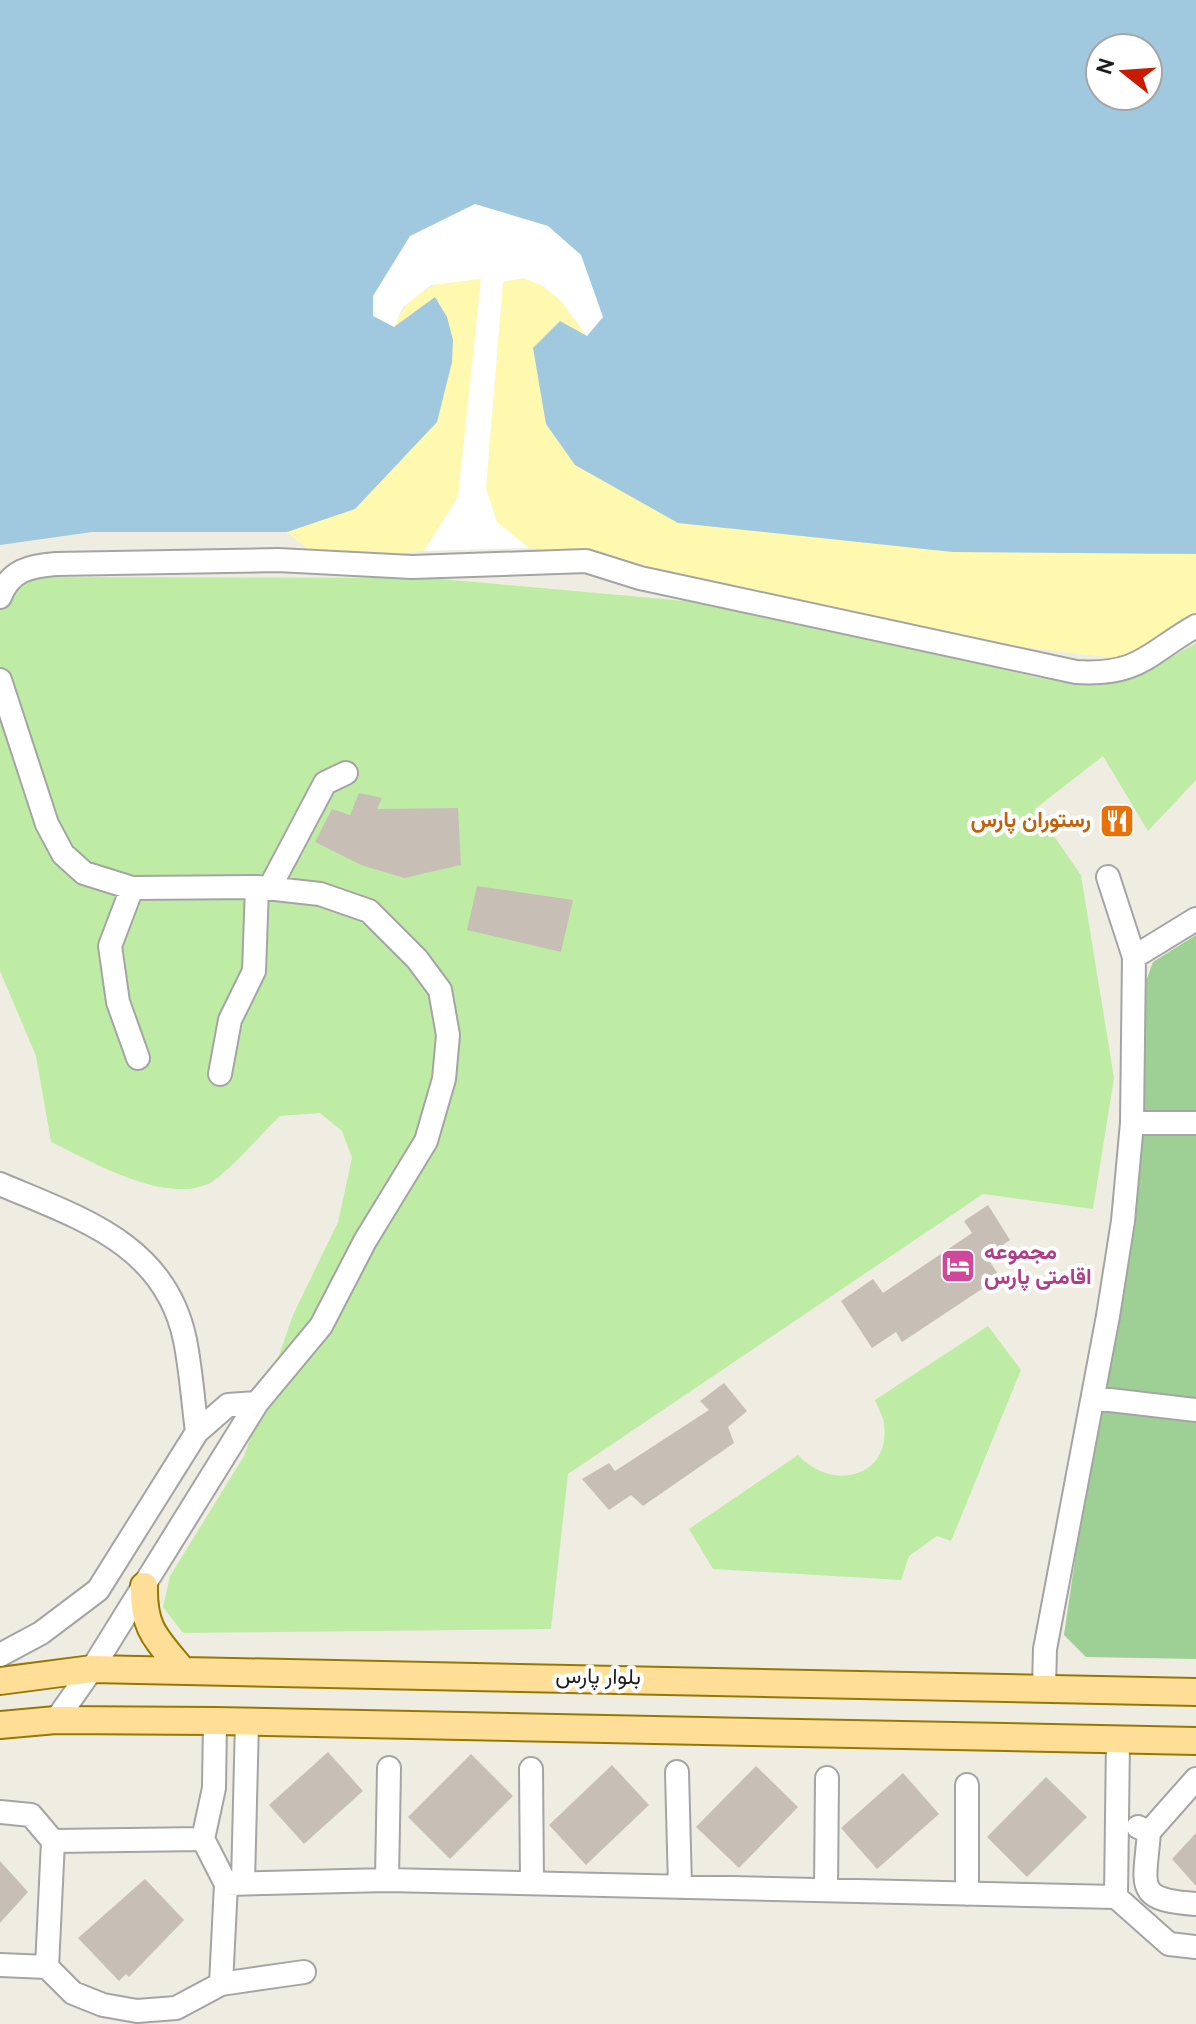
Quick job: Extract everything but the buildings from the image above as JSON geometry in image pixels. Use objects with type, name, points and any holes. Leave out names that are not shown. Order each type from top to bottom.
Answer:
[{"type":"main road","points":[[144,1586],[143,1616],[155,1638],[182,1670]]},
{"type":"main road","name":"بلوار پارس","points":[[0,1681],[92,1669],[1196,1692]]},
{"type":"main road","points":[[0,1725],[56,1720],[215,1721],[1196,1741]]},
{"type":"street","points":[[0,597],[16,573],[32,566],[56,564],[278,560],[412,567],[586,561],[640,578],[1076,672],[1107,674],[1143,663],[1196,626]]},
{"type":"street","points":[[0,680],[47,824],[63,854],[84,873],[132,888],[263,888],[320,894],[369,911],[417,959],[440,990],[448,1035],[444,1079],[426,1141],[365,1241],[321,1326],[257,1403],[92,1669],[56,1720]]},
{"type":"street","points":[[220,1074],[230,1020],[254,971],[263,888],[325,783],[346,773]]},
{"type":"street","points":[[1044,1687],[1045,1649],[1123,1221],[1132,1123],[1134,957],[1108,877]]},
{"type":"street","points":[[132,888],[110,946],[118,1002],[138,1058]]},
{"type":"street","points":[[1134,957],[1196,919]]},
{"type":"street","points":[[1132,1123],[1196,1123]]},
{"type":"street","points":[[0,1184],[99,1226],[127,1245],[149,1267],[167,1294],[185,1337],[197,1432]]},
{"type":"street","points":[[1093,1398],[1196,1410]]},
{"type":"street","points":[[0,1655],[41,1633],[98,1590],[197,1432],[228,1405],[257,1403]]},
{"type":"street","points":[[215,1721],[214,1788],[203,1839],[234,1883]]},
{"type":"street","points":[[221,1984],[234,1883],[247,1722]]},
{"type":"street","points":[[1116,1897],[1118,1740]]},
{"type":"street","points":[[387,1880],[389,1768]]},
{"type":"street","points":[[531,1769],[532,1883]]},
{"type":"street","points":[[677,1772],[680,1887]]},
{"type":"street","points":[[826,1890],[827,1778]]},
{"type":"street","points":[[1196,1779],[1149,1832],[1146,1883],[1149,1894],[1163,1902],[1196,1904]]},
{"type":"street","points":[[967,1785],[967,1894]]},
{"type":"street","points":[[0,1812],[31,1815],[53,1841],[47,1967]]},
{"type":"street","points":[[1118,1820],[1149,1832]]},
{"type":"street","points":[[53,1841],[203,1839]]},
{"type":"street","points":[[234,1883],[387,1880],[1116,1897],[1169,1944],[1196,1947]]},
{"type":"street","points":[[0,1965],[47,1967],[73,1993],[103,2005],[137,2011],[176,2008],[221,1984],[304,1972]]},
{"type":"green space","points":[[0,577],[431,578],[741,606],[1040,678],[1132,679],[1196,643],[1196,780],[1148,831],[1103,756],[1035,809],[1081,875],[1114,1078],[1093,1209],[983,1194],[568,1474],[551,1629],[183,1633],[163,1607],[170,1576],[244,1456],[293,1315],[338,1222],[352,1158],[342,1131],[320,1113],[280,1116],[215,1179],[190,1189],[170,1189],[128,1178],[51,1142],[36,1056],[0,971]]},
{"type":"green space","points":[[1196,935],[1196,1659],[1086,1657],[1064,1635],[1139,1123],[1139,1000],[1153,962]]},
{"type":"green space","points":[[988,1326],[1021,1370],[951,1541],[937,1536],[909,1556],[901,1580],[713,1569],[689,1529],[798,1455],[812,1467],[842,1476],[856,1474],[869,1467],[878,1457],[884,1442],[883,1421],[875,1400]]},
{"type":"sand","points":[[523,278],[543,286],[561,301],[587,336],[678,523],[953,552],[1196,554],[1196,616],[1130,660],[990,643],[641,571],[594,553],[529,548],[497,522],[486,488],[503,282]]},
{"type":"sand","points":[[454,279],[482,279],[458,497],[424,551],[380,555],[311,552],[287,532],[355,509],[435,297],[394,327],[399,317],[418,295]]},
{"type":"water","points":[[0,0],[1196,0],[1196,554],[953,552],[678,523],[575,465],[546,424],[533,348],[560,321],[587,336],[581,255],[410,236],[394,327],[435,297],[447,317],[453,340],[452,362],[437,422],[355,509],[287,532],[92,532],[0,545]]},
{"type":"pier","points":[[475,204],[548,226],[581,255],[603,317],[587,336],[561,301],[543,286],[523,278],[503,282],[486,488],[497,522],[529,548],[424,551],[458,497],[481,279],[431,285],[403,307],[394,327],[373,316],[373,296],[410,236]]},
{"type":"place","name":"رستوران پارس","points":[[1117,821]]},
{"type":"place","name":"مجموعه اقامتی پارس","points":[[958,1266]]}]
